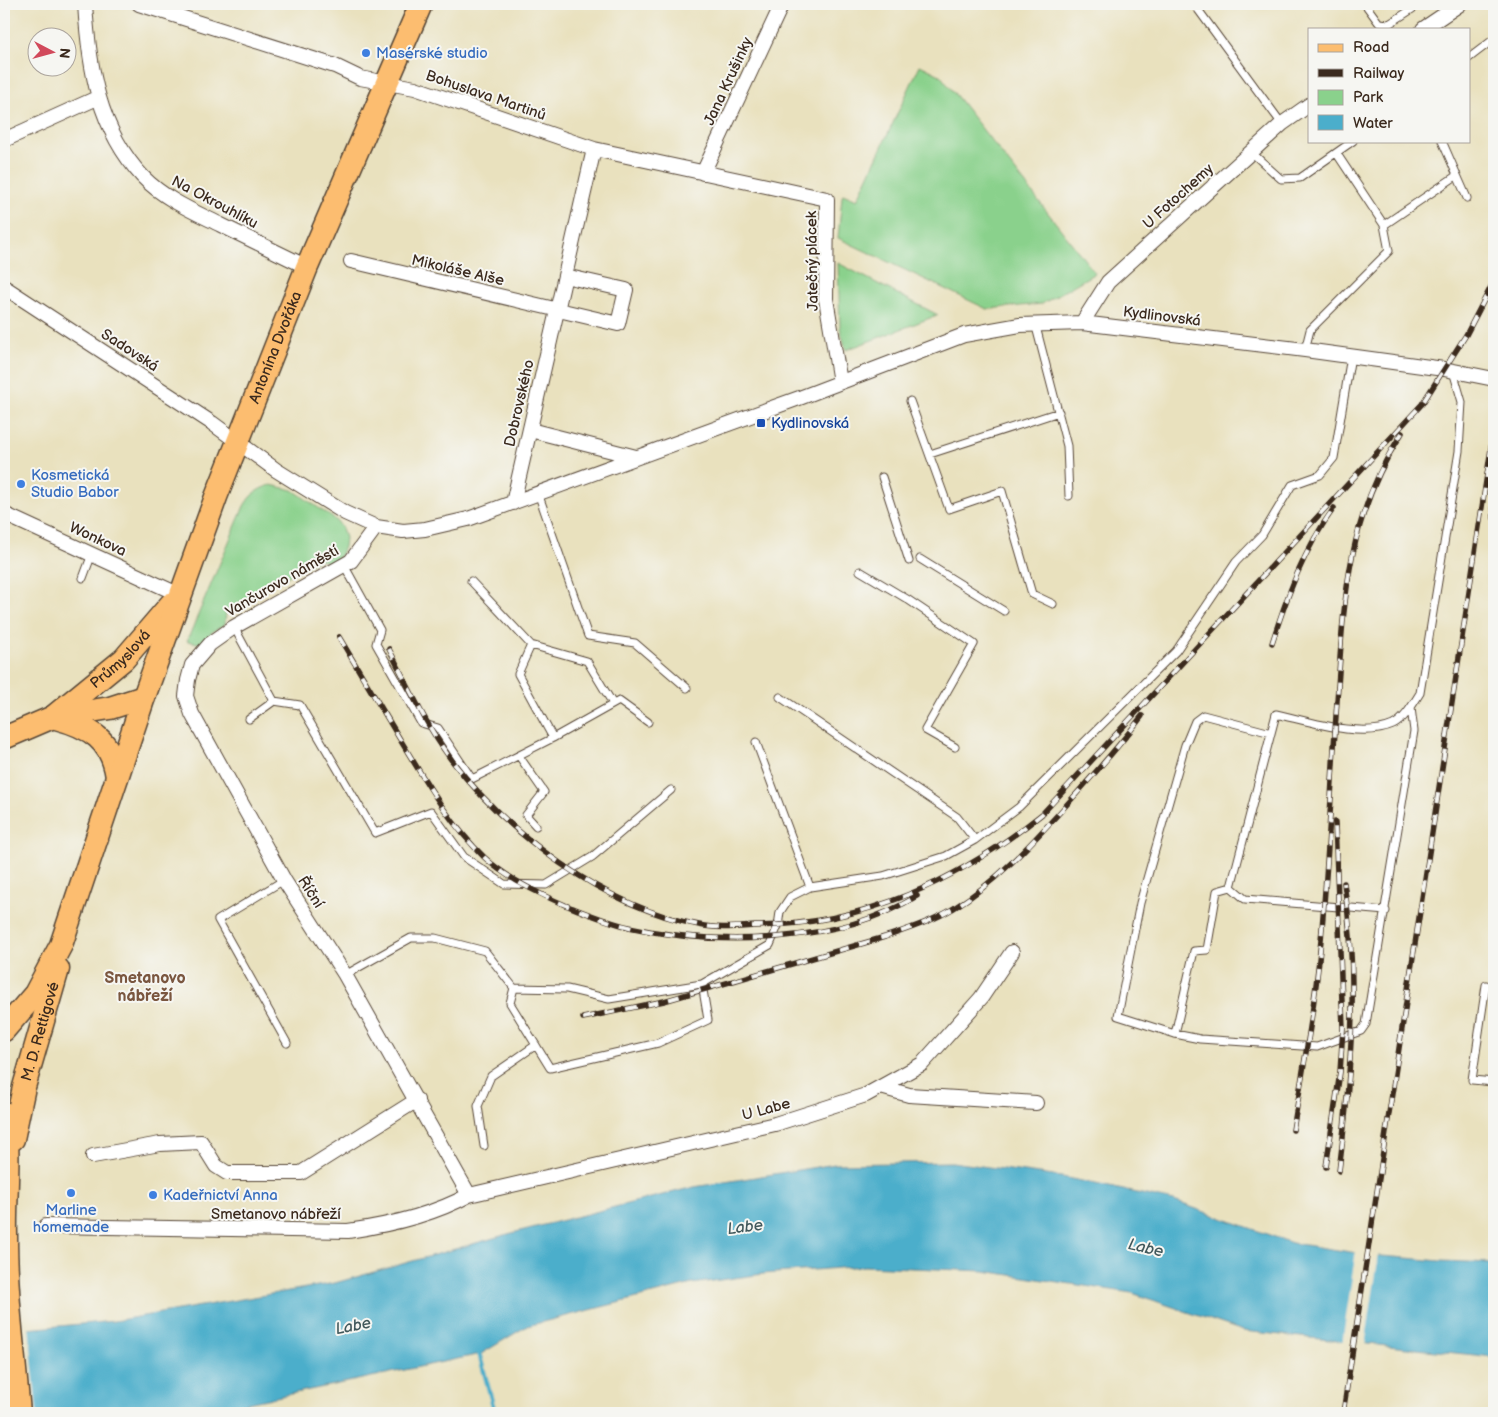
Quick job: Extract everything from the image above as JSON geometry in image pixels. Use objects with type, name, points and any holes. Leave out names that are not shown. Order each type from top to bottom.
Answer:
[{"type":"main road","name":"Antonína Dvořáka","points":[[144,697],[180,595],[307,267],[385,82],[421,4]]},
{"type":"main road","name":"Průmyslová","points":[[53,717],[124,659],[180,595]]},
{"type":"main road","name":"Průmyslová","points":[[4,738],[53,717],[110,708],[144,697]]},
{"type":"main road","name":"M. D. Rettigové","points":[[4,1030],[35,994],[53,962],[68,926],[144,697]]},
{"type":"main road","points":[[53,717],[80,724],[93,732],[113,758],[117,777]]},
{"type":"main road","name":"M. D. Rettigové","points":[[7,1197],[20,1105],[52,993],[68,926]]},
{"type":"main road","name":"M. D. Rettigové","points":[[4,1113],[8,1144],[8,1281],[19,1413]]},
{"type":"street","name":"Na Okrouhlíku","points":[[85,4],[89,52],[97,98],[127,157],[144,178],[162,193],[186,208],[307,267]]},
{"type":"street","name":"Bohuslava Martinů","points":[[139,4],[335,66],[357,78],[416,88],[594,149],[827,199]]},
{"type":"street","name":"Jana Krušinky","points":[[703,173],[782,4]]},
{"type":"street","points":[[1424,28],[1460,4]]},
{"type":"street","points":[[4,140],[97,98]]},
{"type":"street","name":"U Fotochemy","points":[[1082,323],[1108,282],[1282,124],[1308,106]]},
{"type":"street","name":"Dobrovského","points":[[513,503],[594,149]]},
{"type":"street","name":"Jatečný plácek","points":[[827,199],[826,299],[840,382]]},
{"type":"street","name":"Mikoláše Alše","points":[[351,261],[557,310]]},
{"type":"street","points":[[557,310],[618,324],[624,299],[626,290],[565,276]]},
{"type":"street","name":"Sadovská","points":[[4,288],[205,418],[238,442]]},
{"type":"street","name":"Kydlinovská","points":[[376,527],[403,532],[425,529],[468,518],[636,458],[964,336],[1035,323],[1082,323],[1305,350],[1453,371],[1494,379]]},
{"type":"street","points":[[530,430],[636,458]]},
{"type":"street","points":[[238,442],[276,470],[345,513],[376,527]]},
{"type":"street","name":"Wonkova","points":[[4,514],[180,595]]},
{"type":"street","name":"Vančurovo náměstí","points":[[186,696],[192,665],[210,644],[234,627],[350,561],[376,527]]},
{"type":"street","name":"Říční","points":[[186,696],[192,714],[284,880],[345,975],[418,1100],[470,1195]]},
{"type":"street","name":"U Labe","points":[[470,1195],[775,1124],[866,1095],[922,1064],[981,998],[1012,952]]},
{"type":"street","points":[[881,1087],[909,1095],[1036,1103]]},
{"type":"street","points":[[93,1156],[160,1144],[201,1142],[216,1166],[227,1173],[301,1173],[418,1100]]},
{"type":"street","name":"Smetanovo nábřeží","points":[[46,1226],[348,1231],[380,1226],[448,1207],[470,1195]]},
{"type":"lane","points":[[1194,4],[1282,124]]},
{"type":"lane","points":[[1365,4],[1379,23],[1389,24],[1420,4]]},
{"type":"lane","points":[[1470,57],[1494,39]]},
{"type":"lane","points":[[1251,152],[1282,180],[1300,178],[1352,142]]},
{"type":"lane","points":[[1442,142],[1466,198]]},
{"type":"lane","points":[[1305,350],[1310,330],[1388,250],[1384,225],[1336,154]]},
{"type":"lane","points":[[1384,225],[1456,176]]},
{"type":"lane","points":[[1035,323],[1068,446],[1069,496]]},
{"type":"lane","points":[[514,988],[567,989],[609,999],[702,984],[770,945],[778,926],[780,912],[790,897],[810,887],[883,876],[946,856],[975,840],[1019,807],[1176,651],[1236,562],[1262,535],[1292,484],[1320,475],[1334,458],[1351,356]]},
{"type":"lane","points":[[1231,887],[1276,714],[1335,727],[1373,731],[1394,724],[1411,708],[1420,693],[1459,451],[1462,402],[1453,371]]},
{"type":"lane","points":[[910,400],[949,509],[1002,491],[1032,594],[1053,604]]},
{"type":"lane","points":[[930,454],[1059,412]]},
{"type":"lane","points":[[882,477],[909,561]]},
{"type":"lane","points":[[538,493],[588,636],[635,643],[687,688]]},
{"type":"lane","points":[[83,578],[92,554]]},
{"type":"lane","points":[[920,559],[1004,611]]},
{"type":"lane","points":[[344,565],[380,630],[376,644],[421,722],[438,728],[472,779],[519,756],[620,701],[648,722]]},
{"type":"lane","points":[[860,571],[907,599],[974,644],[925,730],[955,747]]},
{"type":"lane","points":[[471,581],[530,645],[587,661],[613,704]]},
{"type":"lane","points":[[234,627],[274,701]]},
{"type":"lane","points":[[530,645],[518,674],[553,738]]},
{"type":"lane","points":[[780,697],[957,817],[975,840]]},
{"type":"lane","points":[[249,719],[274,701],[300,705],[375,833],[431,811],[464,857],[504,884],[546,885],[592,857],[671,790]]},
{"type":"lane","points":[[1271,733],[1203,714],[1195,721],[1185,745],[1140,903],[1118,1016],[1175,1034],[1200,1039],[1317,1046],[1333,1043],[1361,1030],[1366,1024],[1414,731],[1411,708]]},
{"type":"lane","points":[[756,742],[810,887]]},
{"type":"lane","points":[[519,756],[544,792],[526,815],[536,826]]},
{"type":"lane","points":[[284,880],[218,920],[287,1043]]},
{"type":"lane","points":[[1231,887],[1245,900],[1386,911]]},
{"type":"lane","points":[[1175,1034],[1194,951],[1207,950],[1217,892],[1231,887]]},
{"type":"lane","points":[[345,975],[411,938],[435,938],[485,951],[514,988]]},
{"type":"lane","points":[[514,988],[510,1003],[550,1068],[658,1043],[708,1020],[702,984]]},
{"type":"lane","points":[[1486,986],[1472,1080],[1494,1082]]},
{"type":"lane","points":[[484,1146],[478,1106],[490,1076],[536,1045]]},
{"type":"green space","points":[[920,65],[940,75],[1095,273],[1042,304],[987,309],[838,238],[843,194],[857,200]]},
{"type":"green space","points":[[838,263],[938,315],[846,350],[840,328]]},
{"type":"green space","points":[[271,485],[293,490],[337,521],[342,528],[345,538],[340,556],[331,564],[319,559],[226,611],[225,624],[212,632],[202,644],[187,641],[244,506],[255,492]]},
{"type":"water","name":"Labe","points":[[952,1162],[1068,1178],[1174,1201],[1292,1243],[1370,1255],[1494,1263],[1494,1357],[1243,1331],[1132,1293],[984,1271],[864,1266],[763,1274],[692,1284],[527,1326],[481,1354],[200,1413],[4,1413],[4,1331],[114,1321],[335,1283],[508,1234],[694,1187],[835,1164]]},
{"type":"pier","points":[[1356,1250],[1379,1253],[1365,1346],[1342,1344]]},
{"type":"pier","points":[[29,1326],[37,1413],[4,1413],[4,1329]]},
{"type":"waterway","points":[[478,1349],[495,1413]]},
{"type":"railway","points":[[389,649],[433,732],[450,758],[473,786],[500,814],[529,839],[560,863],[593,884],[628,902],[663,916],[713,927],[795,923],[834,917],[872,908],[908,895],[943,879],[977,860],[1042,814],[1422,404],[1466,335],[1494,281]]},
{"type":"railway","points":[[1343,1413],[1494,429]]},
{"type":"railway","points":[[1293,1130],[1311,1023],[1321,943],[1342,629],[1351,562],[1369,497],[1383,465],[1402,433]]},
{"type":"railway","points":[[1492,475],[1494,518]]},
{"type":"railway","points":[[1272,643],[1297,573],[1323,524],[1334,508]]},
{"type":"railway","points":[[339,637],[429,787],[471,844],[502,872],[533,890],[565,905],[629,927],[663,933],[738,939],[777,937],[815,932],[851,924],[886,912],[917,896]]},
{"type":"railway","points":[[583,1018],[664,1001],[885,937],[946,913],[984,887],[1024,851],[1092,776],[1142,716]]},
{"type":"railway","points":[[1326,1167],[1340,1072],[1343,1028],[1335,822]]},
{"type":"railway","points":[[1339,1171],[1352,1027],[1351,955],[1344,883]]},
{"type":"place","name":"Masérské studio","points":[[366,53]]},
{"type":"place","name":"Kydlinovská","points":[[761,423]]},
{"type":"place","name":"Kosmetická Studio Babor","points":[[21,484]]},
{"type":"place","name":"Marline homemade","points":[[71,1193]]},
{"type":"place","name":"Kadeřnictví Anna","points":[[153,1195]]},
{"type":"district","name":"Smetanovo nábřeží","points":[[145,986]]}]
